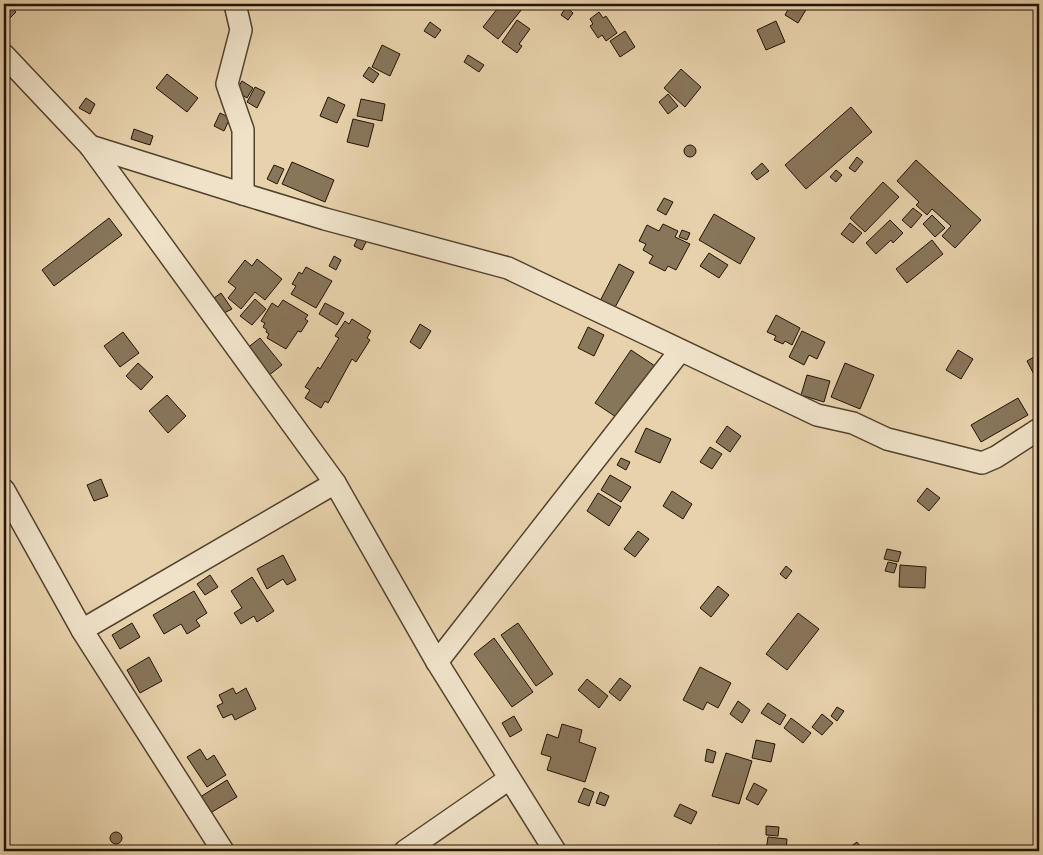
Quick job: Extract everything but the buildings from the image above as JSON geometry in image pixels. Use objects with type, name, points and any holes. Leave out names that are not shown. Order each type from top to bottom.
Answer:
[{"type":"street","points":[[235,4],[241,30],[227,84],[243,130],[244,194]]},
{"type":"street","points":[[4,55],[90,146],[335,483],[437,662],[555,851]]},
{"type":"street","points":[[90,146],[325,219],[508,268],[817,415],[853,423],[887,439],[982,463],[996,457],[1039,429]]},
{"type":"street","points":[[437,662],[680,351]]},
{"type":"street","points":[[82,630],[335,483]]},
{"type":"street","points":[[4,490],[82,630],[223,851]]},
{"type":"street","points":[[405,851],[509,779]]}]
